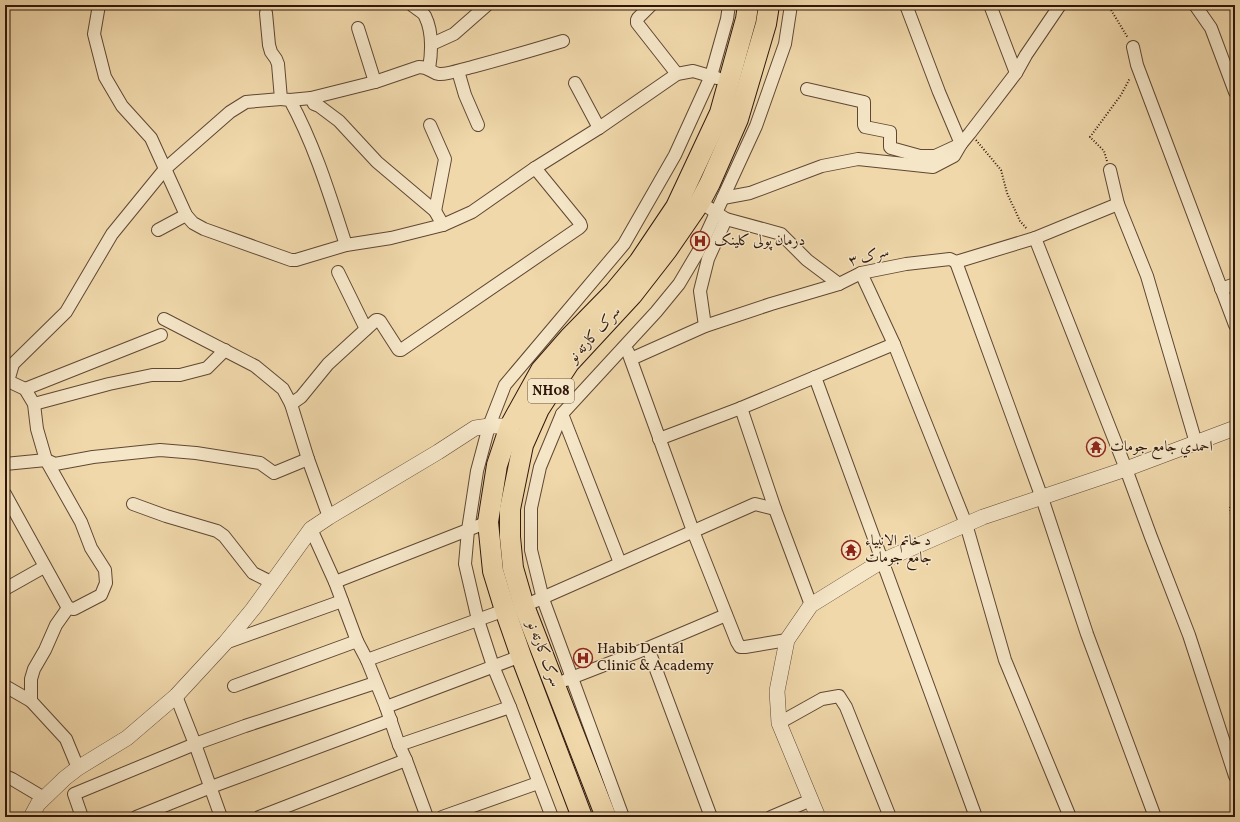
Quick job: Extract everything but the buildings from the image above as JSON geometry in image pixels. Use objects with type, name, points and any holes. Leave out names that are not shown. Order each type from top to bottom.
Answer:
[{"type":"highway","points":[[747,12],[768,14]]},
{"type":"highway","name":"سرک کارته نو","points":[[582,817],[521,656],[493,571],[488,522],[498,465],[510,426],[541,370],[569,338],[614,292],[639,262],[676,207],[729,116],[730,81],[747,12]]},
{"type":"highway","name":"سرک کارته نو","points":[[606,817],[563,681],[524,606],[513,568],[510,537],[510,509],[523,445],[539,409],[569,363],[632,295],[667,250],[700,202],[710,183],[729,116],[768,14]]},
{"type":"street","points":[[99,5],[94,34],[105,77],[122,106],[151,138],[186,215],[193,223],[204,229],[291,260],[296,260],[346,245],[391,238],[443,225],[472,212],[535,168],[599,128],[677,74],[693,71],[730,81]]},
{"type":"street","points":[[432,44],[454,34],[487,5]]},
{"type":"street","points":[[651,5],[638,18],[637,23],[677,74]]},
{"type":"street","points":[[552,817],[493,666],[478,620],[465,564],[468,530],[477,470],[489,426],[505,385],[624,244],[675,155],[711,76],[727,19],[729,5]]},
{"type":"street","points":[[705,326],[700,291],[721,216],[723,198],[756,126],[785,44],[791,5]]},
{"type":"street","points":[[906,5],[939,92],[961,144]]},
{"type":"street","points":[[990,5],[1016,73]]},
{"type":"street","points":[[723,198],[750,193],[822,166],[858,159],[933,167],[954,156],[961,144],[1016,73],[1026,55],[1060,5]]},
{"type":"street","points":[[1196,5],[1211,28],[1235,92]]},
{"type":"street","points":[[413,6],[424,15],[429,28],[432,44],[429,69]]},
{"type":"street","points":[[266,12],[269,45],[278,64],[285,99],[315,155],[346,245]]},
{"type":"street","points":[[358,28],[375,82]]},
{"type":"street","points":[[68,608],[74,609],[101,595],[106,583],[104,570],[91,548],[82,522],[46,460],[37,429],[34,404],[25,389],[7,381],[14,364],[66,312],[112,234],[165,168],[225,116],[246,102],[311,98],[375,82],[419,67],[425,67],[439,74],[563,41]]},
{"type":"street","points":[[1133,47],[1137,64],[1235,326]]},
{"type":"street","points":[[458,70],[465,95],[478,125]]},
{"type":"street","points":[[575,83],[599,128]]},
{"type":"street","points":[[807,89],[864,102],[865,127],[890,132],[891,148],[920,156],[934,156],[961,144]]},
{"type":"street","points":[[311,98],[314,104],[339,121],[377,162],[435,211],[443,225]]},
{"type":"street","points":[[430,125],[445,159],[435,211]]},
{"type":"street","points":[[291,404],[301,397],[328,364],[378,320],[398,349],[401,350],[579,228],[581,226],[580,223],[535,168]]},
{"type":"street","points":[[1110,170],[1118,204],[1147,276],[1196,443]]},
{"type":"street","points":[[700,202],[721,216],[781,234],[807,260],[838,284]]},
{"type":"street","name":"سرک ۳","points":[[631,359],[705,326],[838,284],[862,273],[950,259],[956,262],[1035,238],[1118,204]]},
{"type":"street","points":[[158,230],[186,215]]},
{"type":"street","points":[[623,817],[563,681],[532,550],[531,508],[540,468],[562,414],[656,312],[679,284],[721,216]]},
{"type":"street","points":[[1035,238],[1189,634],[1235,776]]},
{"type":"street","points":[[956,262],[1042,498],[1087,634],[1155,817]]},
{"type":"street","points":[[338,272],[366,329]]},
{"type":"street","points":[[862,273],[894,344],[966,524],[1006,660],[1070,817]]},
{"type":"street","points":[[1221,289],[1235,284]]},
{"type":"street","points":[[164,319],[256,366],[283,389],[291,404],[308,460],[328,517]]},
{"type":"street","points":[[25,389],[161,335]]},
{"type":"street","points":[[659,439],[741,408],[894,344]]},
{"type":"street","points":[[625,346],[693,531],[737,642],[740,646],[745,647],[787,640]]},
{"type":"street","points":[[34,404],[109,384],[152,375],[180,375],[207,368],[225,350]]},
{"type":"street","points":[[815,377],[976,817]]},
{"type":"street","points":[[741,408],[775,509],[811,605]]},
{"type":"street","points":[[562,414],[620,564]]},
{"type":"street","points":[[31,817],[38,804],[65,778],[78,768],[127,738],[176,696],[225,643],[253,609],[311,529],[328,517],[438,452],[475,428],[510,426]]},
{"type":"street","points":[[818,817],[779,723],[777,692],[787,640],[811,605],[882,561],[966,524],[1126,469],[1235,428]]},
{"type":"street","points":[[5,464],[46,460],[55,464],[94,457],[160,450],[196,453],[260,463],[274,473],[308,460]]},
{"type":"street","points":[[5,494],[68,608]]},
{"type":"street","points":[[133,504],[166,516],[217,531],[224,536],[253,573],[272,582]]},
{"type":"street","points":[[524,606],[543,599],[755,504],[775,509]]},
{"type":"street","points":[[335,582],[488,522]]},
{"type":"street","points":[[311,529],[335,582],[357,641],[367,660],[375,683],[386,707],[427,817]]},
{"type":"street","points":[[5,589],[44,566]]},
{"type":"street","points":[[225,643],[342,601]]},
{"type":"street","points":[[31,700],[31,679],[34,669],[46,650],[56,625],[68,608]]},
{"type":"street","points":[[367,660],[505,610]]},
{"type":"street","points":[[535,692],[648,648],[726,615]]},
{"type":"street","points":[[234,686],[357,641]]},
{"type":"street","points":[[648,648],[711,817]]},
{"type":"street","points":[[386,707],[521,656]]},
{"type":"street","points":[[82,817],[74,794],[195,744],[375,683]]},
{"type":"street","points":[[5,686],[31,700],[66,739],[78,768]]},
{"type":"street","points":[[176,696],[221,817]]},
{"type":"street","points":[[779,723],[822,699],[839,696],[846,707],[890,817]]},
{"type":"street","points":[[399,745],[510,707]]},
{"type":"street","points":[[136,817],[211,787],[391,720]]},
{"type":"street","points":[[259,817],[406,760]]},
{"type":"street","points":[[5,776],[44,798]]},
{"type":"street","points":[[442,817],[538,783]]},
{"type":"street","points":[[771,817],[811,800]]},
{"type":"path","points":[[1108,5],[1133,47]]},
{"type":"path","points":[[1110,170],[1104,151],[1090,137],[1121,95],[1137,64]]},
{"type":"path","points":[[970,133],[1001,170],[1007,193],[1020,221],[1035,238]]},
{"type":"path","points":[[1235,505],[1230,506],[1235,550]]},
{"type":"place","name":"درمان پولی کلینک","points":[[700,241]]},
{"type":"place","name":"احمدي جامع جومات","points":[[1096,447]]},
{"type":"place","name":"د خاتم الانبیاء جامع جومات","points":[[851,550]]},
{"type":"place","name":"Habib Dental Clinic & Academy","points":[[583,658]]}]
